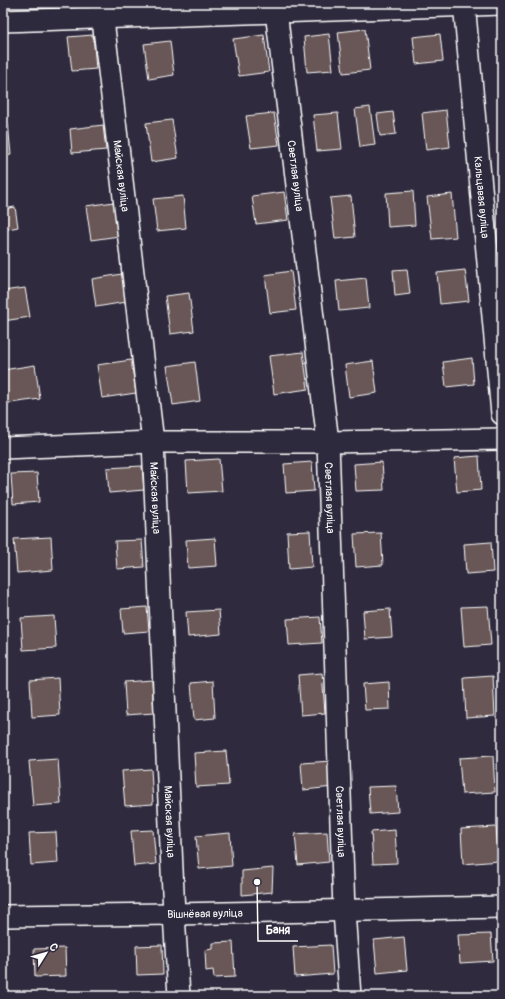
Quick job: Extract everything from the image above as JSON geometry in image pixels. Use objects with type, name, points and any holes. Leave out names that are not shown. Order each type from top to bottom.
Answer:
[{"type":"street","name":"Кальцавая вуліца","points":[[464,4],[502,414]]},
{"type":"street","points":[[3,21],[102,10],[502,4]]},
{"type":"street","name":"Светлая вуліца","points":[[275,8],[328,442],[344,910],[350,996]]},
{"type":"street","name":"Майская вуліца","points":[[102,10],[153,442],[179,996]]},
{"type":"street","points":[[3,448],[153,442],[328,442],[502,439]]},
{"type":"street","name":"Вішнёвая вуліца","points":[[3,916],[502,907]]},
{"type":"building","points":[[365,29],[370,70],[343,73],[338,32]]},
{"type":"building","points":[[329,34],[333,70],[307,72],[304,37]]},
{"type":"building","points":[[440,34],[443,61],[416,64],[413,37]]},
{"type":"building","points":[[93,35],[96,69],[72,71],[68,37]]},
{"type":"building","points":[[264,35],[269,72],[239,76],[233,39]]},
{"type":"building","points":[[170,41],[174,75],[149,79],[144,44]]},
{"type":"building","points":[[370,107],[375,145],[360,147],[355,109]]},
{"type":"building","points":[[446,110],[450,147],[426,150],[422,113]]},
{"type":"building","points":[[393,112],[396,134],[380,136],[377,114]]},
{"type":"building","points":[[274,113],[279,145],[251,148],[246,116]]},
{"type":"building","points":[[338,113],[342,149],[317,151],[313,115]]},
{"type":"building","points":[[172,120],[178,158],[151,162],[146,123]]},
{"type":"building","points":[[3,123],[8,123],[11,155],[3,156]]},
{"type":"building","points":[[103,125],[106,150],[72,153],[70,129]]},
{"type":"building","points":[[413,191],[415,225],[388,227],[386,193]]},
{"type":"building","points":[[284,192],[288,220],[256,224],[252,196]]},
{"type":"building","points":[[452,194],[456,237],[432,239],[427,197]]},
{"type":"building","points":[[183,196],[186,228],[157,231],[153,199]]},
{"type":"building","points":[[351,196],[355,237],[335,239],[330,198]]},
{"type":"building","points":[[114,202],[119,236],[91,240],[86,206]]},
{"type":"building","points":[[15,207],[18,227],[3,230],[3,209]]},
{"type":"building","points":[[407,269],[410,294],[395,296],[393,270]]},
{"type":"building","points":[[465,270],[469,301],[440,304],[437,273]]},
{"type":"building","points":[[291,271],[296,310],[270,313],[265,275]]},
{"type":"building","points":[[122,274],[126,302],[96,307],[92,279]]},
{"type":"building","points":[[366,278],[369,308],[339,311],[336,281]]},
{"type":"building","points":[[25,288],[30,317],[3,321],[3,291]]},
{"type":"building","points":[[189,293],[194,331],[170,334],[165,296]]},
{"type":"building","points":[[303,352],[308,389],[274,394],[269,356]]},
{"type":"building","points":[[472,358],[474,384],[446,387],[443,362]]},
{"type":"building","points":[[131,360],[136,393],[102,398],[97,365]]},
{"type":"building","points":[[373,361],[377,393],[349,397],[345,365]]},
{"type":"building","points":[[195,362],[200,401],[173,405],[167,366]]},
{"type":"building","points":[[35,365],[40,399],[3,404],[3,370]]},
{"type":"building","points":[[479,456],[481,490],[457,492],[454,458]]},
{"type":"building","points":[[219,459],[222,491],[188,493],[186,461]]},
{"type":"building","points":[[312,462],[314,491],[286,493],[284,464]]},
{"type":"building","points":[[382,462],[384,490],[356,491],[354,464]]},
{"type":"building","points":[[142,466],[144,490],[109,493],[107,468]]},
{"type":"building","points":[[37,473],[39,502],[13,504],[11,474]]},
{"type":"building","points":[[310,531],[312,567],[289,569],[287,532]]},
{"type":"building","points":[[381,533],[383,565],[356,567],[354,534]]},
{"type":"building","points":[[51,537],[53,570],[17,573],[14,539]]},
{"type":"building","points":[[215,538],[217,566],[188,568],[186,540]]},
{"type":"building","points":[[142,540],[144,567],[117,569],[115,541]]},
{"type":"building","points":[[491,542],[493,572],[466,574],[464,544]]},
{"type":"building","points":[[488,606],[491,645],[464,647],[461,607]]},
{"type":"building","points":[[147,607],[149,631],[123,633],[121,609]]},
{"type":"building","points":[[390,609],[392,637],[365,639],[363,611]]},
{"type":"building","points":[[219,610],[221,634],[188,637],[186,612]]},
{"type":"building","points":[[54,616],[56,648],[23,650],[21,618]]},
{"type":"building","points":[[320,617],[322,643],[289,645],[287,619]]},
{"type":"building","points":[[322,673],[325,713],[301,715],[298,675]]},
{"type":"building","points":[[493,676],[495,716],[466,718],[464,678]]},
{"type":"building","points":[[58,678],[60,715],[32,717],[30,680]]},
{"type":"building","points":[[152,680],[154,713],[126,715],[124,682]]},
{"type":"building","points":[[213,681],[215,718],[194,720],[191,683]]},
{"type":"building","points":[[389,682],[390,709],[365,710],[363,684]]},
{"type":"building","points":[[226,751],[229,785],[196,787],[194,753]]},
{"type":"building","points":[[493,756],[495,792],[462,794],[459,758]]},
{"type":"building","points":[[58,759],[61,804],[33,806],[29,761]]},
{"type":"building","points":[[332,761],[334,787],[303,790],[301,763]]},
{"type":"building","points":[[151,769],[153,804],[125,806],[122,771]]},
{"type":"building","points":[[396,786],[398,812],[370,814],[368,787]]},
{"type":"building","points":[[496,827],[499,861],[463,864],[461,829]]},
{"type":"building","points":[[153,830],[156,864],[134,866],[131,831]]},
{"type":"building","points":[[395,830],[397,863],[373,864],[371,832]]},
{"type":"building","points":[[56,832],[58,863],[31,865],[29,833]]},
{"type":"building","points":[[327,832],[329,862],[298,865],[295,834]]},
{"type":"building","points":[[230,833],[232,866],[199,869],[196,836]]},
{"type":"building","points":[[273,868],[272,892],[242,895],[242,871]]},
{"type":"building","points":[[491,934],[493,961],[460,963],[458,935]]},
{"type":"building","points":[[404,937],[407,970],[377,973],[374,940]]},
{"type":"building","points":[[233,942],[235,977],[214,978],[213,970],[206,971],[205,950],[213,949],[213,943]]},
{"type":"building","points":[[162,945],[163,974],[137,975],[136,946]]},
{"type":"building","points":[[331,945],[333,974],[295,977],[293,947]]},
{"type":"building","points":[[65,948],[66,976],[35,977],[34,949]]},
{"type":"place","name":"Баня","points":[[257,882]]}]
